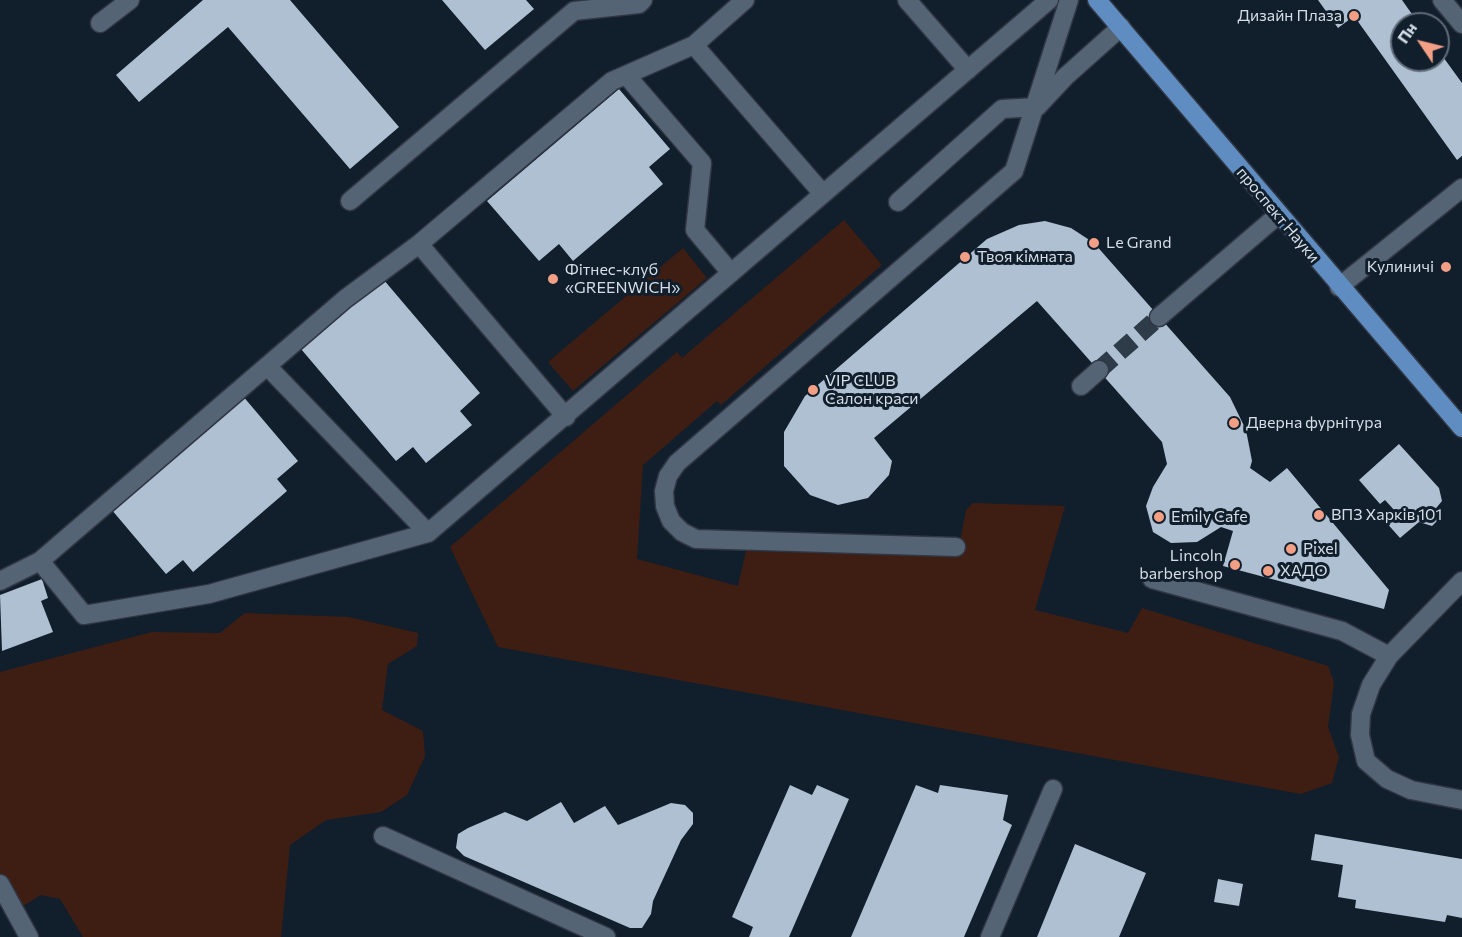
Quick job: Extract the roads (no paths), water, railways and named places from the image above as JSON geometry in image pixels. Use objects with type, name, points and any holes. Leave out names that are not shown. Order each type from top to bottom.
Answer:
[{"type":"main road","name":"проспект Науки","points":[[1097,0],[1339,287],[1462,428]]},
{"type":"street","points":[[100,23],[130,0]]},
{"type":"street","points":[[350,201],[574,11],[639,4],[643,0]]},
{"type":"street","points":[[0,581],[40,561],[345,299],[419,244],[612,81],[694,45],[746,0]]},
{"type":"street","points":[[907,0],[968,70]]},
{"type":"street","points":[[40,561],[84,615],[209,594],[428,533],[566,417],[1049,0]]},
{"type":"street","points":[[956,547],[696,539],[682,532],[671,521],[665,506],[664,490],[668,476],[677,463],[1014,171],[1037,107],[1069,0]]},
{"type":"street","points":[[1442,0],[1462,24]]},
{"type":"street","points":[[898,202],[1002,109],[1037,107],[1065,77],[1120,27]]},
{"type":"street","points":[[694,45],[823,194]]},
{"type":"street","points":[[626,75],[702,163],[695,230],[731,273]]},
{"type":"street","points":[[1339,287],[1462,188]]},
{"type":"street","points":[[1160,317],[1278,215]]},
{"type":"street","points":[[419,244],[566,417]]},
{"type":"street","points":[[273,361],[428,533]]},
{"type":"street","points":[[1081,386],[1099,370]]},
{"type":"street","points":[[1152,579],[1342,631],[1389,656]]},
{"type":"street","points":[[1462,581],[1389,656],[1371,685],[1361,714],[1360,735],[1366,761],[1387,779],[1412,790],[1462,800]]},
{"type":"street","points":[[990,937],[1053,789]]},
{"type":"street","points":[[383,836],[606,937]]},
{"type":"street","points":[[0,884],[29,937]]},
{"type":"tunnel","points":[[1099,370],[1159,317]]},
{"type":"place","name":"Дизайн Плаза","points":[[1354,16]]},
{"type":"place","name":"Le Grand","points":[[1094,243]]},
{"type":"place","name":"Твоя кімната","points":[[965,257]]},
{"type":"place","name":"Кулиничі","points":[[1446,267]]},
{"type":"place","name":"Фітнес-клуб «GREENWICH»","points":[[553,279]]},
{"type":"place","name":"VIP CLUB Салон краси","points":[[813,390]]},
{"type":"place","name":"Дверна фурнітура","points":[[1234,423]]},
{"type":"place","name":"ВПЗ Харків 101","points":[[1319,515]]},
{"type":"place","name":"Emily Cafe","points":[[1159,517]]},
{"type":"place","name":"Pixel","points":[[1291,549]]},
{"type":"place","name":"Lincoln barbershop","points":[[1235,565]]},
{"type":"place","name":"ХАДО","points":[[1268,571]]}]
